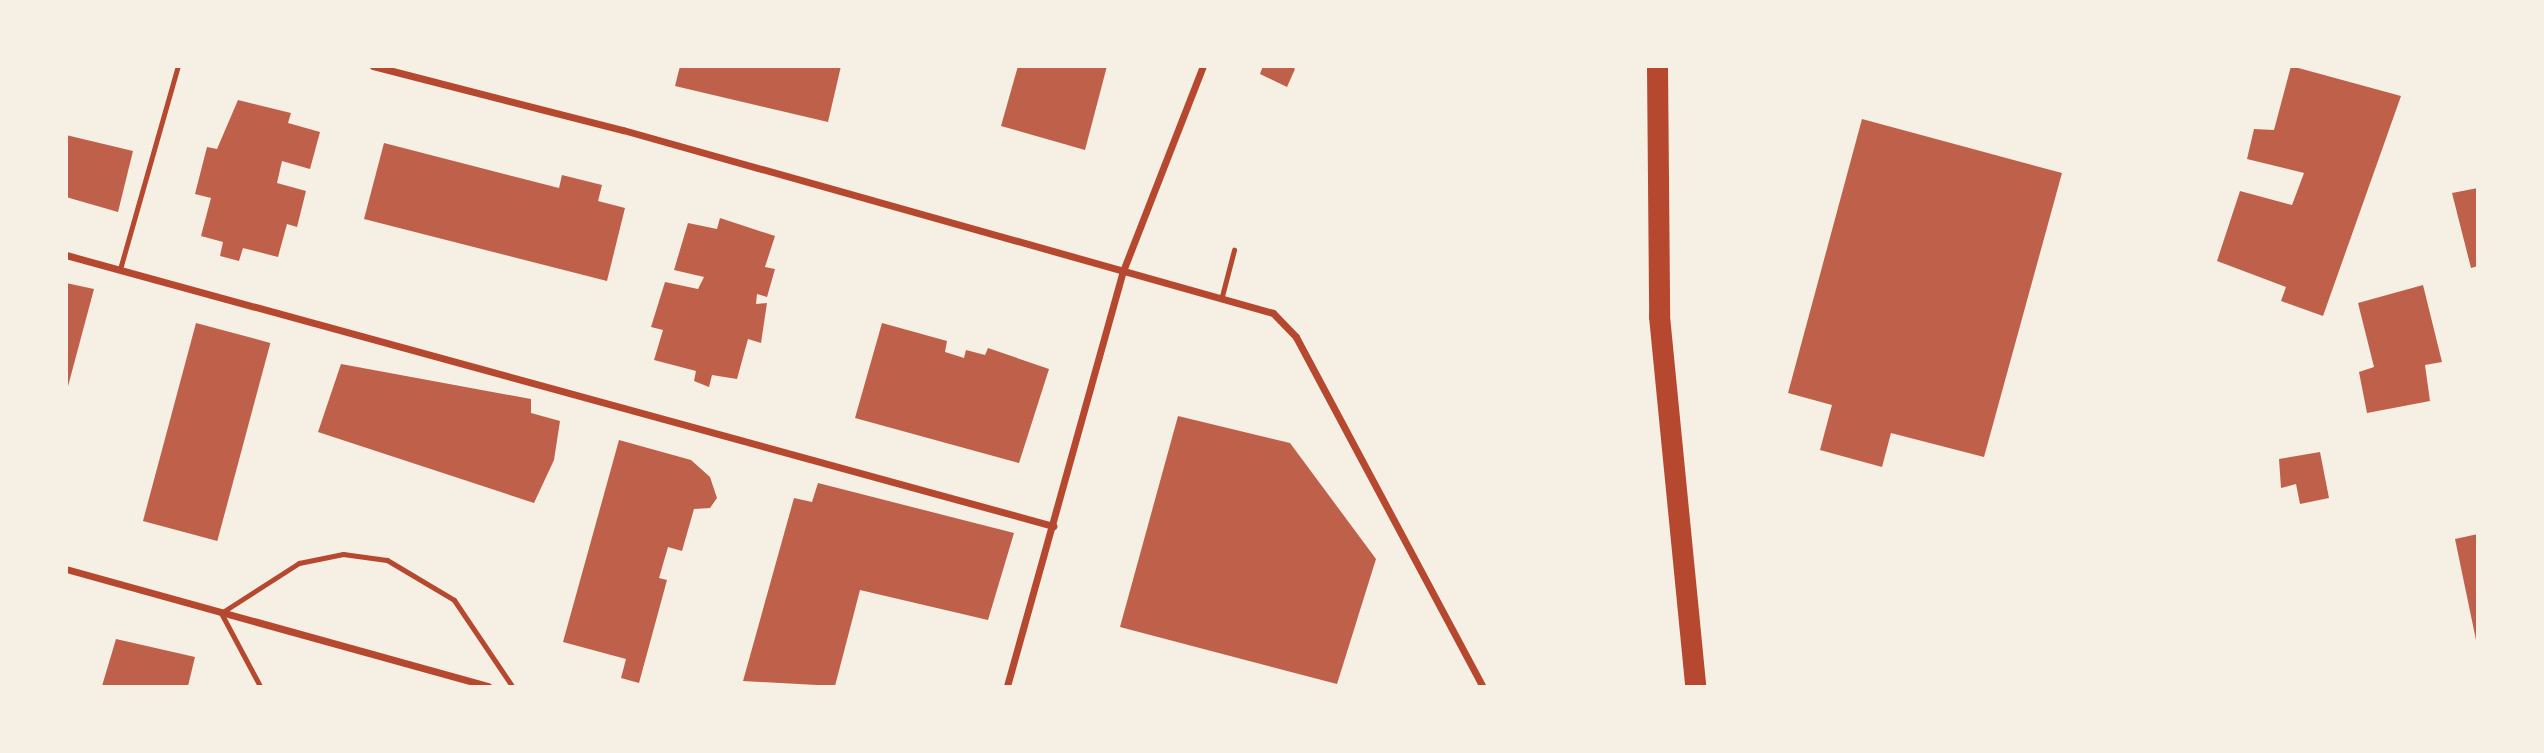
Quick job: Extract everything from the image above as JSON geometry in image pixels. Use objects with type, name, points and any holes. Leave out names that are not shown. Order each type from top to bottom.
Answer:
[{"type":"highway","points":[[1657,66],[1659,316],[1695,687]]},
{"type":"street","points":[[373,66],[623,130],[1123,271],[1222,296],[1273,313],[1296,337],[1482,687]]},
{"type":"street","points":[[1007,687],[1123,271],[1172,132],[1203,66]]},
{"type":"street","points":[[66,255],[1053,526]]},
{"type":"street","points":[[66,569],[488,687]]},
{"type":"lane","points":[[120,270],[178,66]]},
{"type":"lane","points":[[1222,296],[1234,250]]},
{"type":"lane","points":[[260,687],[221,613],[299,563],[343,554],[387,560],[454,600],[512,687]]},
{"type":"building","points":[[680,66],[841,66],[828,122],[675,86]]},
{"type":"building","points":[[1018,66],[1107,66],[1085,150],[1001,126]]},
{"type":"building","points":[[1263,66],[1291,66],[1295,69],[1287,87],[1260,74]]},
{"type":"building","points":[[2291,66],[2401,96],[2323,316],[2281,301],[2286,287],[2217,261],[2240,191],[2292,205],[2304,173],[2247,159],[2254,129],[2274,130]]},
{"type":"building","points":[[238,100],[291,113],[288,123],[320,132],[310,169],[282,161],[277,183],[306,191],[297,227],[287,224],[278,257],[243,248],[239,261],[220,256],[223,242],[201,236],[211,198],[195,194],[207,147],[217,149]]},
{"type":"building","points":[[1862,119],[2062,173],[1984,457],[1891,433],[1882,467],[1820,450],[1832,405],[1788,393]]},
{"type":"building","points":[[66,135],[133,151],[118,212],[66,197]]},
{"type":"building","points":[[384,143],[559,188],[562,175],[602,185],[598,201],[625,208],[607,281],[364,219]]},
{"type":"building","points":[[2478,188],[2478,266],[2471,268],[2452,193]]},
{"type":"building","points":[[720,218],[775,236],[765,267],[775,269],[767,297],[757,294],[756,304],[767,303],[761,343],[748,339],[737,379],[712,375],[709,387],[694,381],[696,371],[654,360],[663,330],[651,327],[665,282],[698,289],[704,277],[674,270],[688,223],[717,229]]},
{"type":"building","points":[[66,283],[94,289],[67,390],[66,390]]},
{"type":"building","points":[[2423,285],[2442,362],[2425,365],[2430,401],[2367,413],[2359,372],[2374,367],[2358,303]]},
{"type":"building","points":[[196,323],[270,343],[217,541],[143,521]]},
{"type":"building","points":[[882,323],[947,341],[945,352],[964,358],[966,350],[985,355],[988,348],[1049,369],[1019,463],[855,418]]},
{"type":"building","points":[[341,364],[531,399],[531,413],[560,421],[554,460],[534,503],[318,432]]},
{"type":"building","points":[[1178,416],[1290,443],[1376,559],[1337,684],[1120,627]]},
{"type":"building","points":[[619,440],[691,460],[710,477],[717,498],[710,508],[694,509],[682,551],[668,547],[659,578],[667,580],[639,683],[621,678],[626,659],[563,642]]},
{"type":"building","points":[[2320,452],[2329,498],[2300,504],[2296,484],[2281,488],[2279,459]]},
{"type":"building","points":[[818,483],[1014,533],[988,620],[860,590],[835,686],[743,681],[794,498],[812,502]]},
{"type":"building","points":[[2478,534],[2478,640],[2476,640],[2455,539]]},
{"type":"building","points":[[116,639],[195,657],[188,686],[102,686]]}]
